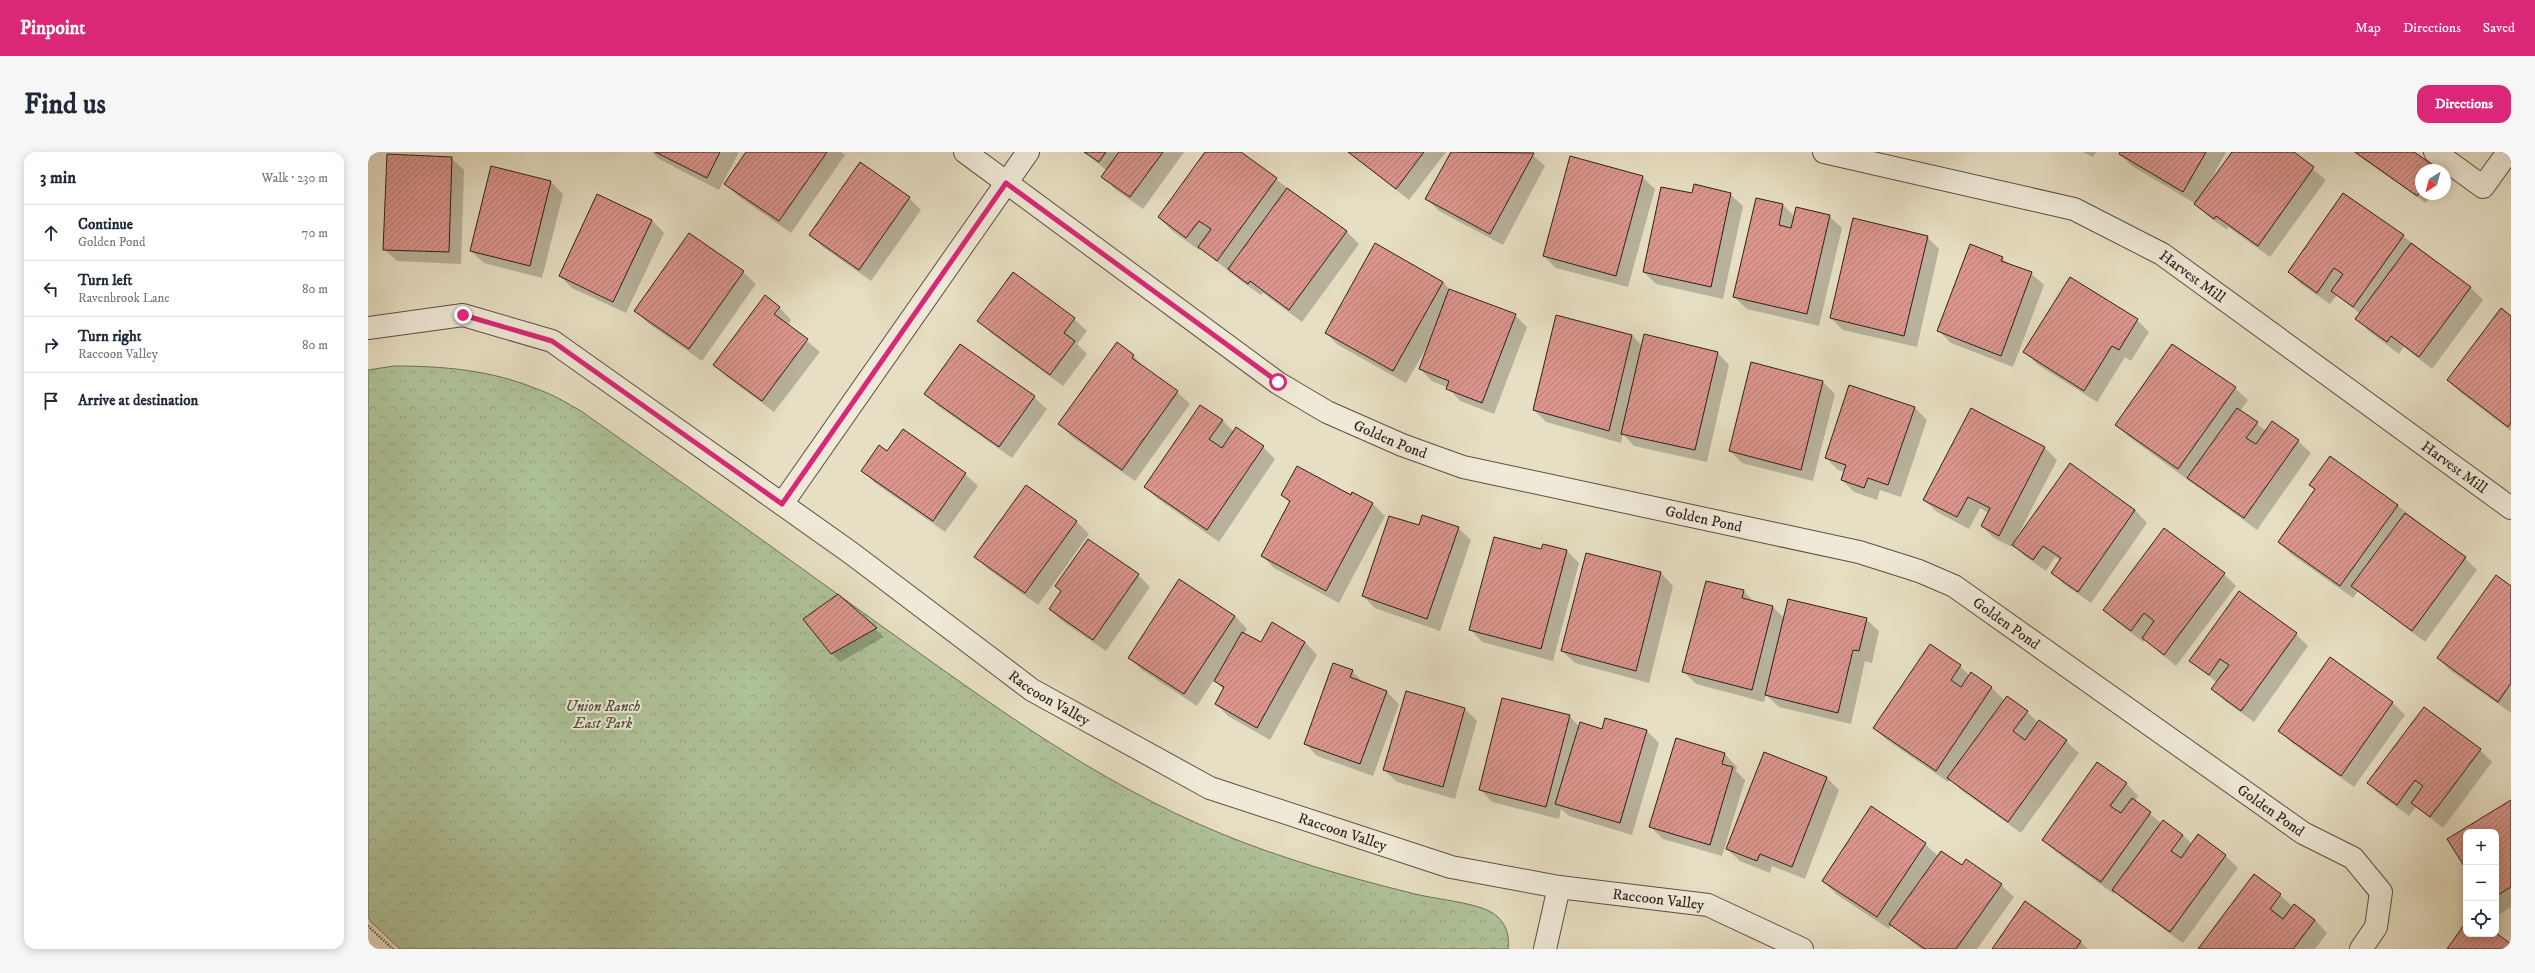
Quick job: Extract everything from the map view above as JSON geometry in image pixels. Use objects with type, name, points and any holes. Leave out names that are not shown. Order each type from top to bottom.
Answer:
[{"type":"street","name":"Golden Pond","points":[[965,152],[1278,382],[1327,412],[1402,445],[1462,467],[1859,552],[1920,571],[1954,586],[2303,833],[2353,858],[2381,892],[2376,927],[2361,949]]},
{"type":"street","points":[[782,504],[1028,152]]},
{"type":"street","name":"Harvest Mill","points":[[1824,152],[2074,209],[2109,226],[2162,254],[2511,508]]},
{"type":"street","points":[[2435,152],[2483,187],[2508,152]]},
{"type":"street","name":"Raccoon Valley","points":[[368,328],[463,315],[552,341],[851,553],[1032,690],[1210,788],[1451,868],[1560,887],[1708,905],[1802,949]]},
{"type":"street","points":[[1545,949],[1560,887]]},
{"type":"path","points":[[368,926],[393,949]]},
{"type":"green space","name":"Union Ranch East Park","points":[[394,366],[449,368],[484,373],[520,383],[543,391],[559,399],[581,411],[959,681],[1043,738],[1086,765],[1175,813],[1268,852],[1363,881],[1420,895],[1464,903],[1491,912],[1500,919],[1506,928],[1508,949],[400,949],[371,922],[368,917],[368,370]]},
{"type":"building","points":[[655,152],[720,152],[707,178]]},
{"type":"building","points":[[746,152],[827,152],[779,221],[724,184]]},
{"type":"building","points":[[1084,152],[1106,152],[1099,162]]},
{"type":"building","points":[[1119,152],[1163,152],[1130,197],[1101,177]]},
{"type":"building","points":[[1205,152],[1241,152],[1277,178],[1217,261],[1198,247],[1211,229],[1199,221],[1186,238],[1158,217]]},
{"type":"building","points":[[1348,152],[1424,152],[1396,189]]},
{"type":"building","points":[[1451,152],[1534,153],[1490,234],[1425,199]]},
{"type":"building","points":[[2120,152],[2206,152],[2183,192],[2119,154]]},
{"type":"building","points":[[2232,152],[2294,152],[2314,167],[2258,246],[2216,216],[2214,219],[2194,204]]},
{"type":"building","points":[[2355,152],[2414,152],[2431,164],[2415,164],[2415,195]]},
{"type":"building","points":[[387,154],[452,157],[449,252],[383,250]]},
{"type":"building","points":[[1570,156],[1643,176],[1616,276],[1543,256]]},
{"type":"building","points":[[860,162],[910,197],[859,270],[809,235]]},
{"type":"building","points":[[491,166],[551,181],[530,266],[470,251]]},
{"type":"building","points":[[1694,184],[1731,193],[1711,287],[1643,272],[1661,187],[1692,193]]},
{"type":"building","points":[[1287,188],[1347,231],[1289,310],[1250,281],[1248,284],[1228,269]]},
{"type":"building","points":[[2343,193],[2404,235],[2353,307],[2331,291],[2343,274],[2334,268],[2317,293],[2288,272]]},
{"type":"building","points":[[597,194],[652,220],[613,302],[559,276]]},
{"type":"building","points":[[1756,198],[1783,204],[1779,225],[1791,228],[1796,207],[1830,215],[1807,314],[1733,297]]},
{"type":"building","points":[[1853,218],[1928,236],[1904,336],[1830,318]]},
{"type":"building","points":[[689,233],[744,271],[689,349],[634,311]]},
{"type":"building","points":[[1375,243],[1443,282],[1393,371],[1325,333]]},
{"type":"building","points":[[2411,243],[2471,287],[2419,357],[2391,336],[2387,342],[2355,319]]},
{"type":"building","points":[[1970,244],[2003,257],[2001,261],[2032,272],[2001,356],[1937,331]]},
{"type":"building","points":[[1013,272],[1075,318],[1064,333],[1075,341],[1050,375],[977,321]]},
{"type":"building","points":[[2070,277],[2138,319],[2119,350],[2112,346],[2084,391],[2023,352]]},
{"type":"building","points":[[1449,289],[1516,314],[1482,403],[1446,389],[1449,381],[1419,369]]},
{"type":"building","points":[[765,295],[780,307],[774,314],[808,339],[762,401],[713,365]]},
{"type":"building","points":[[2501,308],[2511,316],[2511,423],[2508,427],[2447,380]]},
{"type":"building","points":[[1556,315],[1632,335],[1609,431],[1533,410]]},
{"type":"building","points":[[1644,334],[1718,352],[1695,450],[1621,434]]},
{"type":"building","points":[[1117,342],[1134,355],[1132,358],[1178,391],[1122,470],[1058,424]]},
{"type":"building","points":[[960,344],[1035,396],[999,447],[924,394]]},
{"type":"building","points":[[2172,344],[2236,387],[2178,469],[2115,425]]},
{"type":"building","points":[[1751,362],[1823,381],[1801,470],[1729,451]]},
{"type":"building","points":[[1849,385],[1915,407],[1888,485],[1868,478],[1864,488],[1841,480],[1846,465],[1825,458]]},
{"type":"building","points":[[1200,405],[1223,420],[1209,439],[1222,448],[1236,427],[1264,446],[1207,530],[1144,487]]},
{"type":"building","points":[[1971,408],[2045,447],[1999,536],[1981,526],[1990,508],[1968,497],[1957,517],[1923,500]]},
{"type":"building","points":[[2237,408],[2258,422],[2246,438],[2256,444],[2272,421],[2299,440],[2244,518],[2187,478]]},
{"type":"building","points":[[903,429],[966,473],[933,521],[861,471],[879,445],[887,451]]},
{"type":"building","points":[[2330,456],[2398,505],[2340,586],[2278,542],[2315,489],[2309,485]]},
{"type":"building","points":[[2070,463],[2135,510],[2078,592],[2051,573],[2061,558],[2043,546],[2033,560],[2012,545]]},
{"type":"building","points":[[1297,466],[1351,495],[1352,492],[1373,503],[1326,591],[1261,556],[1290,501],[1281,495]]},
{"type":"building","points":[[1026,485],[1077,521],[1025,593],[974,557]]},
{"type":"building","points":[[2405,513],[2466,557],[2412,631],[2351,586]]},
{"type":"building","points":[[1422,515],[1459,527],[1427,619],[1362,596],[1389,516],[1419,525]]},
{"type":"building","points":[[2164,528],[2225,573],[2164,655],[2142,638],[2154,621],[2144,613],[2131,631],[2103,610]]},
{"type":"building","points":[[1494,537],[1541,549],[1543,544],[1567,550],[1541,649],[1469,630]]},
{"type":"building","points":[[1088,539],[1139,574],[1093,640],[1049,609],[1061,591],[1055,586]]},
{"type":"building","points":[[1586,553],[1661,572],[1636,671],[1561,651]]},
{"type":"building","points":[[2496,575],[2511,586],[2511,683],[2498,702],[2437,658]]},
{"type":"building","points":[[1179,579],[1235,616],[1184,694],[1128,658]]},
{"type":"building","points":[[1706,581],[1744,590],[1742,598],[1773,606],[1752,690],[1682,672]]},
{"type":"building","points":[[2239,591],[2297,633],[2241,711],[2211,689],[2229,665],[2220,659],[2209,675],[2189,661]]},
{"type":"building","points":[[838,594],[877,628],[831,654],[803,619]]},
{"type":"building","points":[[1788,599],[1867,618],[1859,651],[1853,650],[1838,713],[1765,695]]},
{"type":"building","points":[[1272,622],[1305,642],[1257,728],[1215,704],[1224,687],[1214,681],[1242,632],[1261,642]]},
{"type":"building","points":[[1930,644],[1961,665],[1951,680],[1961,687],[1971,672],[1992,687],[1936,771],[1873,728]]},
{"type":"building","points":[[2330,657],[2393,702],[2341,776],[2278,731]]},
{"type":"building","points":[[1333,663],[1353,670],[1350,677],[1387,691],[1360,764],[1304,744]]},
{"type":"building","points":[[1406,691],[1465,708],[1443,787],[1383,770]]},
{"type":"building","points":[[2007,696],[2028,711],[2013,731],[2025,740],[2039,720],[2067,740],[2008,822],[1947,778]]},
{"type":"building","points":[[1502,698],[1570,715],[1546,807],[1479,790]]},
{"type":"building","points":[[2424,707],[2481,749],[2430,817],[2411,803],[2423,786],[2415,780],[2397,805],[2367,783]]},
{"type":"building","points":[[1605,718],[1647,730],[1620,823],[1555,804],[1580,722],[1602,729]]},
{"type":"building","points":[[1676,738],[1725,753],[1722,764],[1733,767],[1710,845],[1649,827]]},
{"type":"building","points":[[1764,752],[1827,777],[1792,867],[1760,854],[1757,861],[1726,849]]},
{"type":"building","points":[[2097,762],[2127,783],[2110,806],[2121,813],[2132,798],[2151,812],[2101,882],[2042,840]]},
{"type":"building","points":[[2511,800],[2511,887],[2499,894],[2499,829],[2463,829]]},
{"type":"building","points":[[1871,806],[1926,843],[1877,917],[1822,881]]},
{"type":"building","points":[[2163,820],[2183,835],[2171,851],[2181,858],[2198,834],[2226,855],[2170,932],[2112,890]]},
{"type":"building","points":[[2463,829],[2463,864],[2447,839]]},
{"type":"building","points":[[1941,851],[1962,865],[1966,859],[2002,884],[1956,949],[1925,949],[1889,924]]},
{"type":"building","points":[[2254,874],[2281,894],[2270,909],[2283,919],[2294,904],[2315,920],[2293,949],[2198,949]]},
{"type":"building","points":[[2025,901],[2081,941],[2076,949],[1992,949]]},
{"type":"building","points":[[2463,926],[2463,937],[2499,937],[2499,935],[2511,944],[2511,949],[2447,949]]},
{"type":"route","points":[[463,315],[552,341],[782,504],[1006,183],[1278,382]]}]
